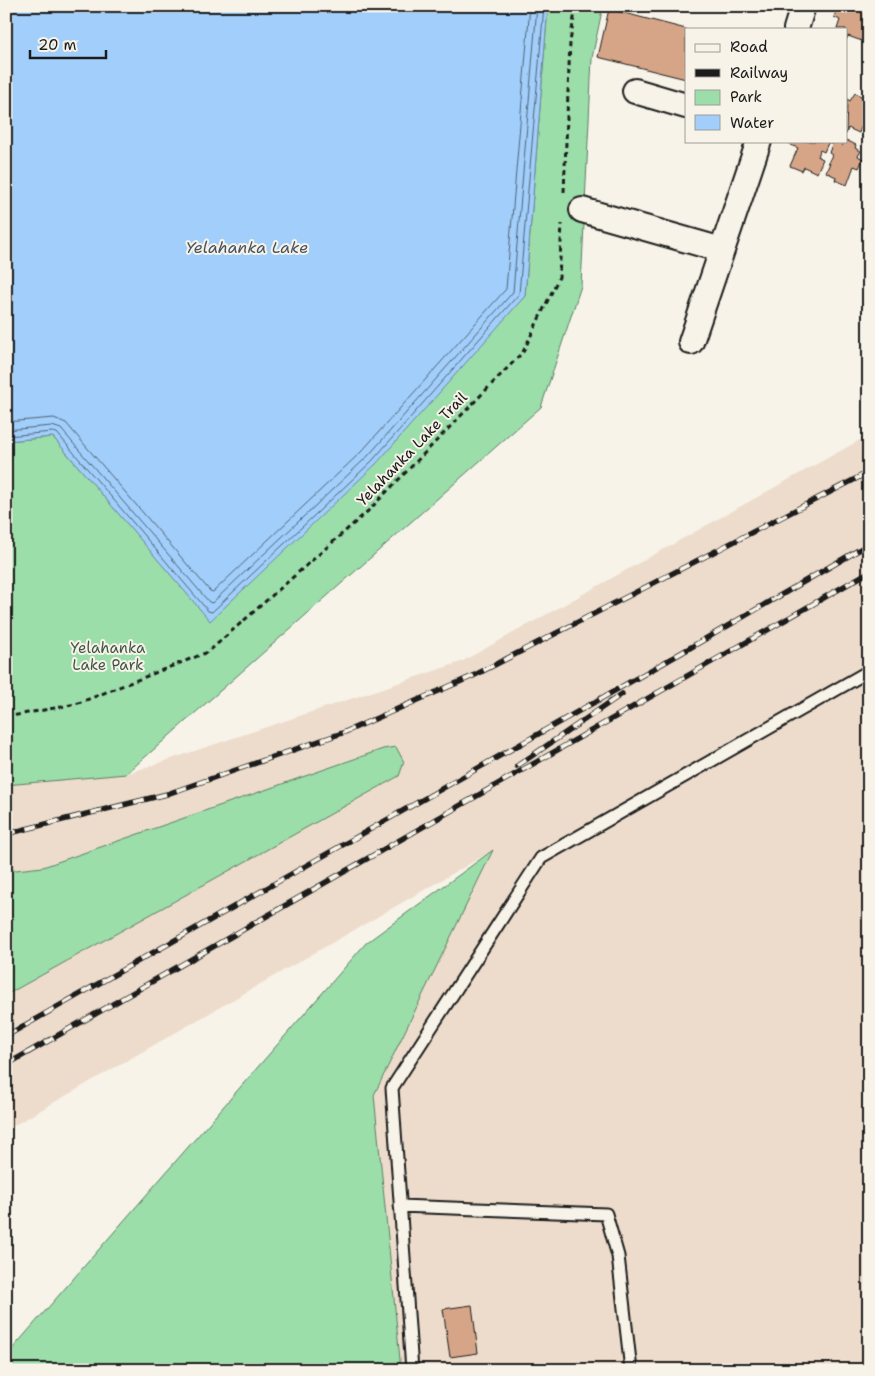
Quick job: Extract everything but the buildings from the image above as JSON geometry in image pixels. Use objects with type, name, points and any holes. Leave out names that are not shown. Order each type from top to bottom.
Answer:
[{"type":"street","points":[[796,28],[803,6]]},
{"type":"street","points":[[635,92],[685,106]]},
{"type":"street","points":[[690,342],[759,142]]},
{"type":"street","points":[[569,210],[722,250]]},
{"type":"lane","points":[[412,1370],[392,1088],[541,858],[869,671]]},
{"type":"lane","points":[[400,1206],[606,1214],[618,1256],[631,1370]]},
{"type":"path","name":"Yelahanka Lake Trail","points":[[6,717],[76,704],[208,652],[368,511],[523,352],[559,277],[569,210],[570,42],[576,6]]},
{"type":"shaded area","points":[[869,435],[869,1370],[401,1370],[374,1095],[492,851],[6,1130],[6,995],[399,776],[43,867],[6,871],[6,785],[126,774],[461,662]]},
{"type":"green space","name":"Yelahanka Lake Park","points":[[548,6],[603,6],[592,58],[581,286],[541,407],[126,774],[6,785],[6,441],[53,437],[210,620],[525,296]]},
{"type":"green space","points":[[396,747],[404,762],[399,776],[6,995],[6,871],[43,867],[383,749]]},
{"type":"green space","points":[[493,850],[374,1095],[401,1370],[6,1370],[6,1356],[366,943]]},
{"type":"water","name":"Yelahanka Lake","points":[[6,6],[548,6],[525,296],[376,464],[210,621],[53,437],[6,441]]},
{"type":"railway","points":[[6,834],[167,794],[345,732],[473,676],[869,472]]},
{"type":"railway","points":[[6,1036],[681,653],[869,544]]},
{"type":"railway","points":[[6,1065],[869,572]]},
{"type":"railway","points":[[517,766],[622,694]]}]
